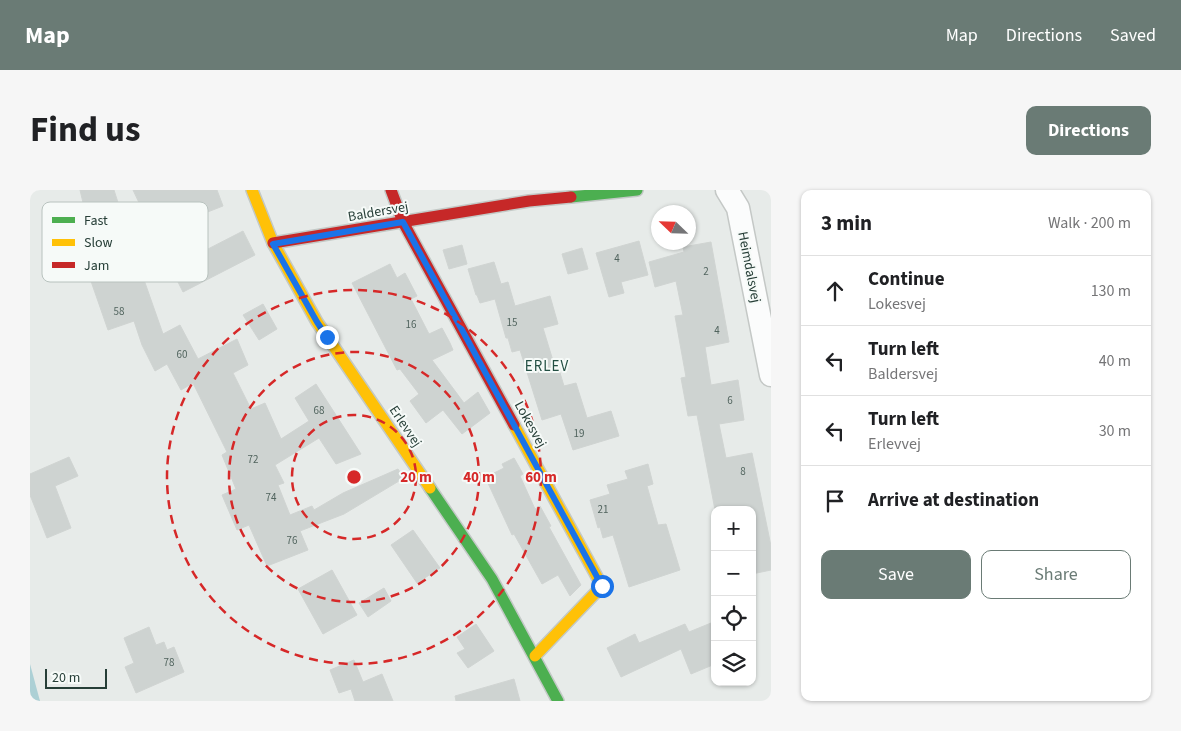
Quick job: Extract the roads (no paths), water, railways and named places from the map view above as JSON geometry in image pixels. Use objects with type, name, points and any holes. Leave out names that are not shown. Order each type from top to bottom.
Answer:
[{"type":"street","name":"Erlevvej","points":[[252,190],[273,244],[317,322],[492,579],[558,701]]},
{"type":"street","name":"Lokesvej","points":[[391,190],[403,222],[602,586],[535,656]]},
{"type":"street","name":"Baldersvej","points":[[273,244],[529,201],[637,190]]},
{"type":"street","name":"Heimdalsvej","points":[[727,190],[738,208],[771,375]]},
{"type":"water","points":[[30,664],[40,701],[30,701]]},
{"type":"district","name":"ERLEV","points":[[547,366]]}]
